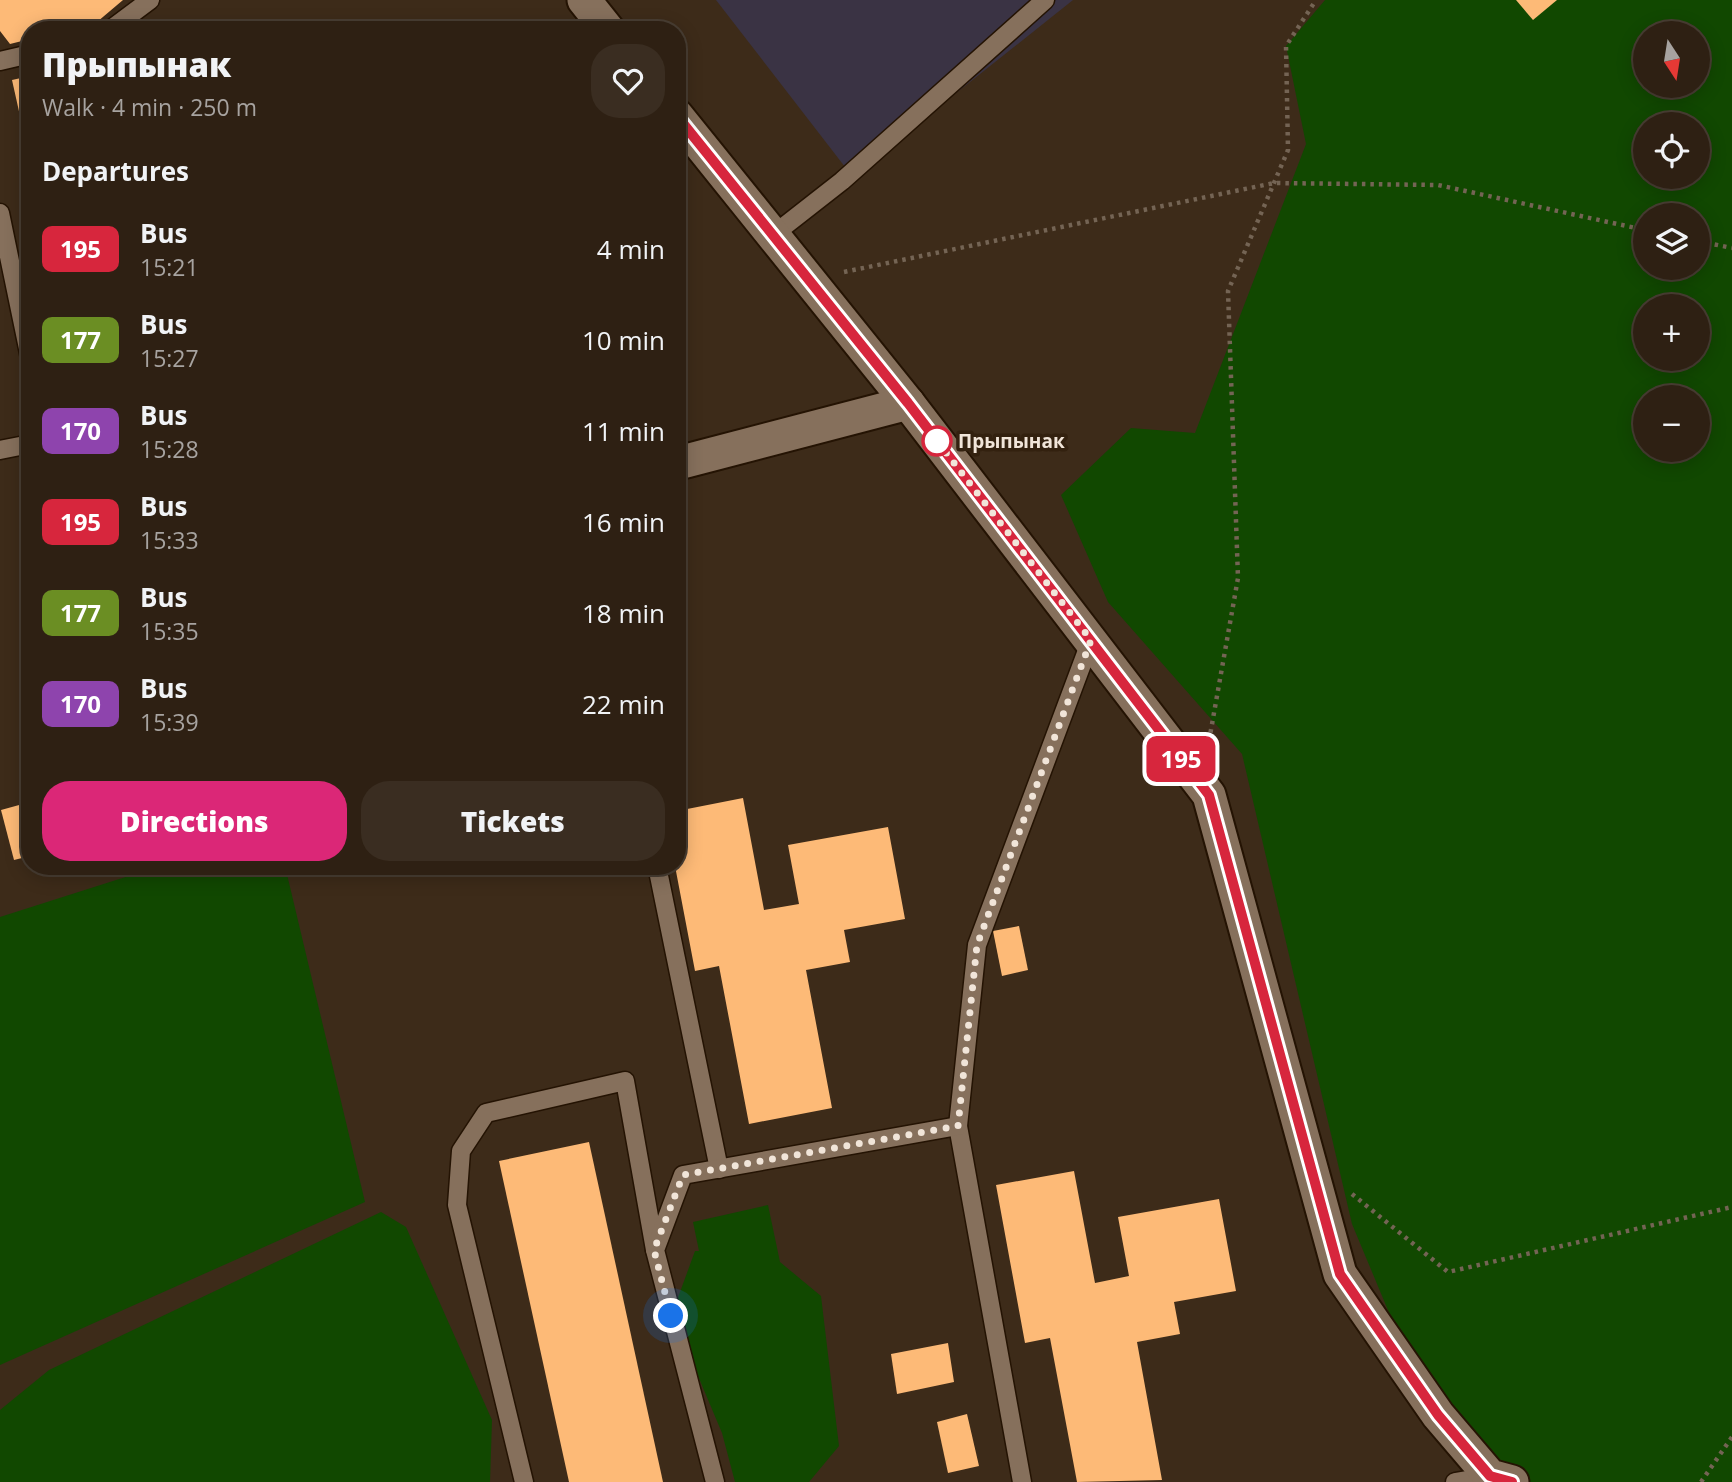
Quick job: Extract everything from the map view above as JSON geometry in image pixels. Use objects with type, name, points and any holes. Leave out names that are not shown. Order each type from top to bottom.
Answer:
[{"type":"street","points":[[584,0],[601,21]]},
{"type":"street","points":[[686,127],[908,403],[1209,795],[1340,1274],[1438,1415],[1501,1479]]},
{"type":"street","points":[[686,470],[908,403]]},
{"type":"lane","points":[[122,21],[150,0]]},
{"type":"lane","points":[[773,235],[842,181],[1045,0]]},
{"type":"lane","points":[[0,61],[21,56]]},
{"type":"lane","points":[[0,212],[21,314]]},
{"type":"lane","points":[[0,450],[21,446]]},
{"type":"lane","points":[[1022,1482],[958,1126],[977,945],[1091,640]]},
{"type":"lane","points":[[659,875],[719,1169]]},
{"type":"lane","points":[[524,1482],[457,1205],[461,1151],[486,1113],[625,1081],[654,1250],[715,1482]]},
{"type":"lane","points":[[654,1250],[683,1175],[958,1126]]},
{"type":"lane","points":[[1455,1482],[1501,1479]]},
{"type":"path","points":[[1202,785],[1238,578],[1228,290],[1288,150],[1286,46],[1316,0]]},
{"type":"path","points":[[809,279],[1274,183],[1438,185],[1633,227]]},
{"type":"path","points":[[1710,243],[1732,248]]},
{"type":"path","points":[[1352,1194],[1448,1272],[1732,1207]]},
{"type":"path","points":[[1701,1482],[1732,1437]]},
{"type":"shaded area","points":[[716,0],[1073,0],[852,176]]},
{"type":"green space","points":[[1325,0],[1732,0],[1732,1482],[1522,1482],[1475,1456],[1400,1339],[1352,1224],[1242,754],[1108,602],[1061,495],[1131,428],[1195,433],[1306,144],[1286,46]]},
{"type":"green space","points":[[132,875],[287,875],[365,1202],[0,1365],[0,917]]},
{"type":"green space","points":[[768,1205],[780,1262],[821,1296],[839,1446],[809,1482],[735,1482],[722,1433],[693,1364],[676,1303],[695,1251],[699,1251],[693,1222]]},
{"type":"green space","points":[[381,1212],[406,1227],[492,1420],[490,1482],[0,1482],[0,1410],[49,1370]]},
{"type":"building","points":[[0,0],[123,0],[98,21],[21,21],[21,41],[10,44],[0,31]]},
{"type":"building","points":[[1516,0],[1557,0],[1533,20]]},
{"type":"building","points":[[21,78],[21,120],[12,80]]},
{"type":"building","points":[[743,798],[764,910],[799,904],[788,845],[888,827],[905,919],[844,930],[850,962],[806,970],[832,1108],[749,1124],[719,966],[695,971],[677,875],[686,875],[686,809]]},
{"type":"building","points":[[21,804],[21,858],[14,860],[1,810]]},
{"type":"building","points":[[1019,926],[1028,970],[1002,976],[993,931]]},
{"type":"building","points":[[589,1142],[663,1482],[569,1482],[499,1161]]},
{"type":"building","points":[[1074,1171],[1095,1283],[1129,1276],[1118,1217],[1219,1199],[1236,1291],[1174,1302],[1180,1334],[1137,1342],[1162,1480],[1077,1482],[1050,1338],[1025,1343],[996,1185]]},
{"type":"building","points":[[948,1343],[954,1382],[897,1394],[891,1354]]},
{"type":"building","points":[[967,1414],[979,1466],[948,1473],[937,1422]]},
{"type":"bus line","name":"195","points":[[686,127],[908,403],[1209,795],[1340,1274],[1438,1415],[1490,1476],[1512,1482]]},
{"type":"place","name":"Прыпынак","points":[[937,441]]},
{"type":"route","points":[[671,1316],[654,1250],[683,1175],[958,1126],[977,945],[1091,640],[937,441]]}]
